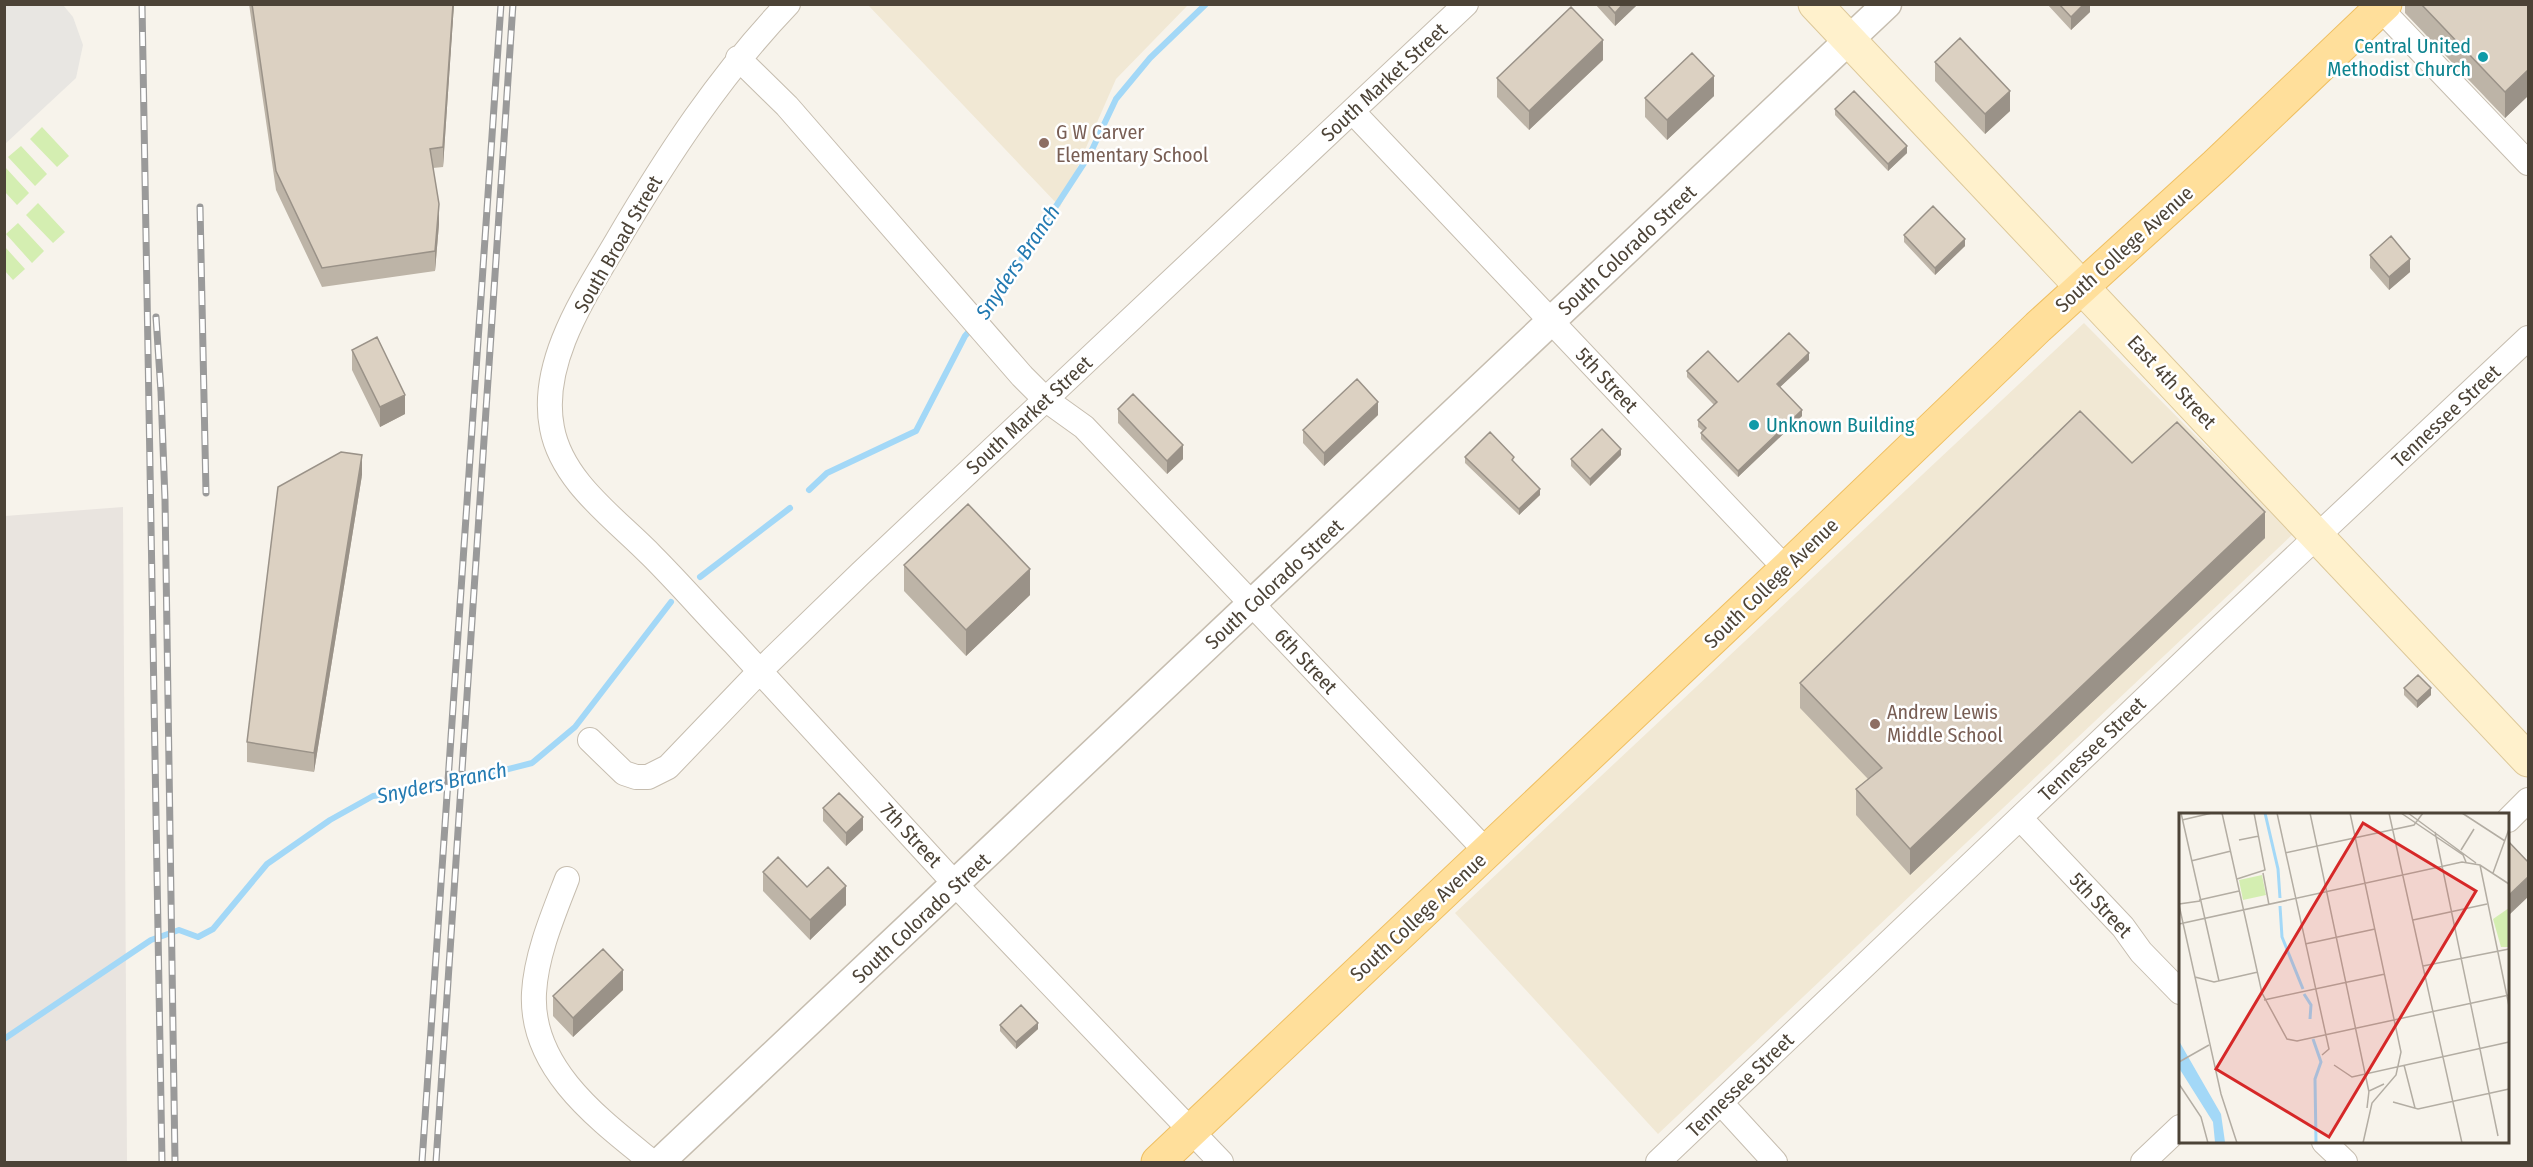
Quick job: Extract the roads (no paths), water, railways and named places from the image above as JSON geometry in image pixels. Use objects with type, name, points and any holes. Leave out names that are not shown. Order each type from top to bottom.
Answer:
[{"type":"main road","name":"East 4th Street","points":[[1815,4],[2529,760]]},
{"type":"main road","name":"South College Avenue","points":[[1158,1162],[2082,287],[2216,165],[2380,6]]},
{"type":"street","name":"South Broad Street","points":[[602,507],[569,470],[558,449],[551,426],[550,404],[561,348],[584,298],[646,191],[690,124],[738,58],[789,4]]},
{"type":"street","name":"South Market Street","points":[[590,740],[624,773],[636,777],[648,777],[660,773],[759,671],[1045,399],[1467,4]]},
{"type":"street","name":"South Colorado Street","points":[[660,1162],[1887,4]]},
{"type":"street","points":[[2380,6],[2529,163]]},
{"type":"street","name":"6th Street","points":[[738,58],[787,106],[1045,399],[1084,428],[1487,852]]},
{"type":"street","name":"5th Street","points":[[1353,112],[1786,569]]},
{"type":"street","name":"Tennessee Street","points":[[1658,1162],[2317,536],[2529,338]]},
{"type":"street","name":"7th Street","points":[[602,507],[652,555],[956,884],[1221,1162]]},
{"type":"street","points":[[2509,819],[2529,800]]},
{"type":"street","name":"5th Street","points":[[2020,818],[2179,990]]},
{"type":"street","points":[[567,879],[542,953],[534,993],[536,1022],[556,1071],[571,1090],[652,1162]]},
{"type":"street","points":[[1721,1103],[1775,1162]]},
{"type":"street","points":[[2143,1162],[2179,1129]]},
{"type":"street","points":[[2325,1143],[2345,1162]]},
{"type":"waterway","name":"Snyders Branch","points":[[979,321],[1090,154],[1116,99],[1150,58],[1206,4]]},
{"type":"waterway","name":"Snyders Branch","points":[[809,490],[827,473],[916,431],[965,336],[972,328]]},
{"type":"waterway","name":"Snyders Branch","points":[[700,577],[790,508]]},
{"type":"waterway","name":"Snyders Branch","points":[[4,1039],[151,940],[179,930],[198,937],[213,929],[267,864],[330,820],[373,796],[442,786],[532,763],[575,727],[671,602]]},
{"type":"railway","points":[[142,4],[162,1162]]},
{"type":"railway","points":[[422,1162],[501,4]]},
{"type":"railway","points":[[436,1162],[513,4]]},
{"type":"railway","points":[[200,207],[206,493]]},
{"type":"railway","points":[[156,317],[165,500],[175,1162]]},
{"type":"place","name":"Central United Methodist Church","points":[[2483,57]]},
{"type":"place","name":"G W Carver Elementary School","points":[[1044,143]]},
{"type":"place","name":"Unknown Building","points":[[1754,425]]},
{"type":"place","name":"Andrew Lewis Middle School","points":[[1875,724]]}]
